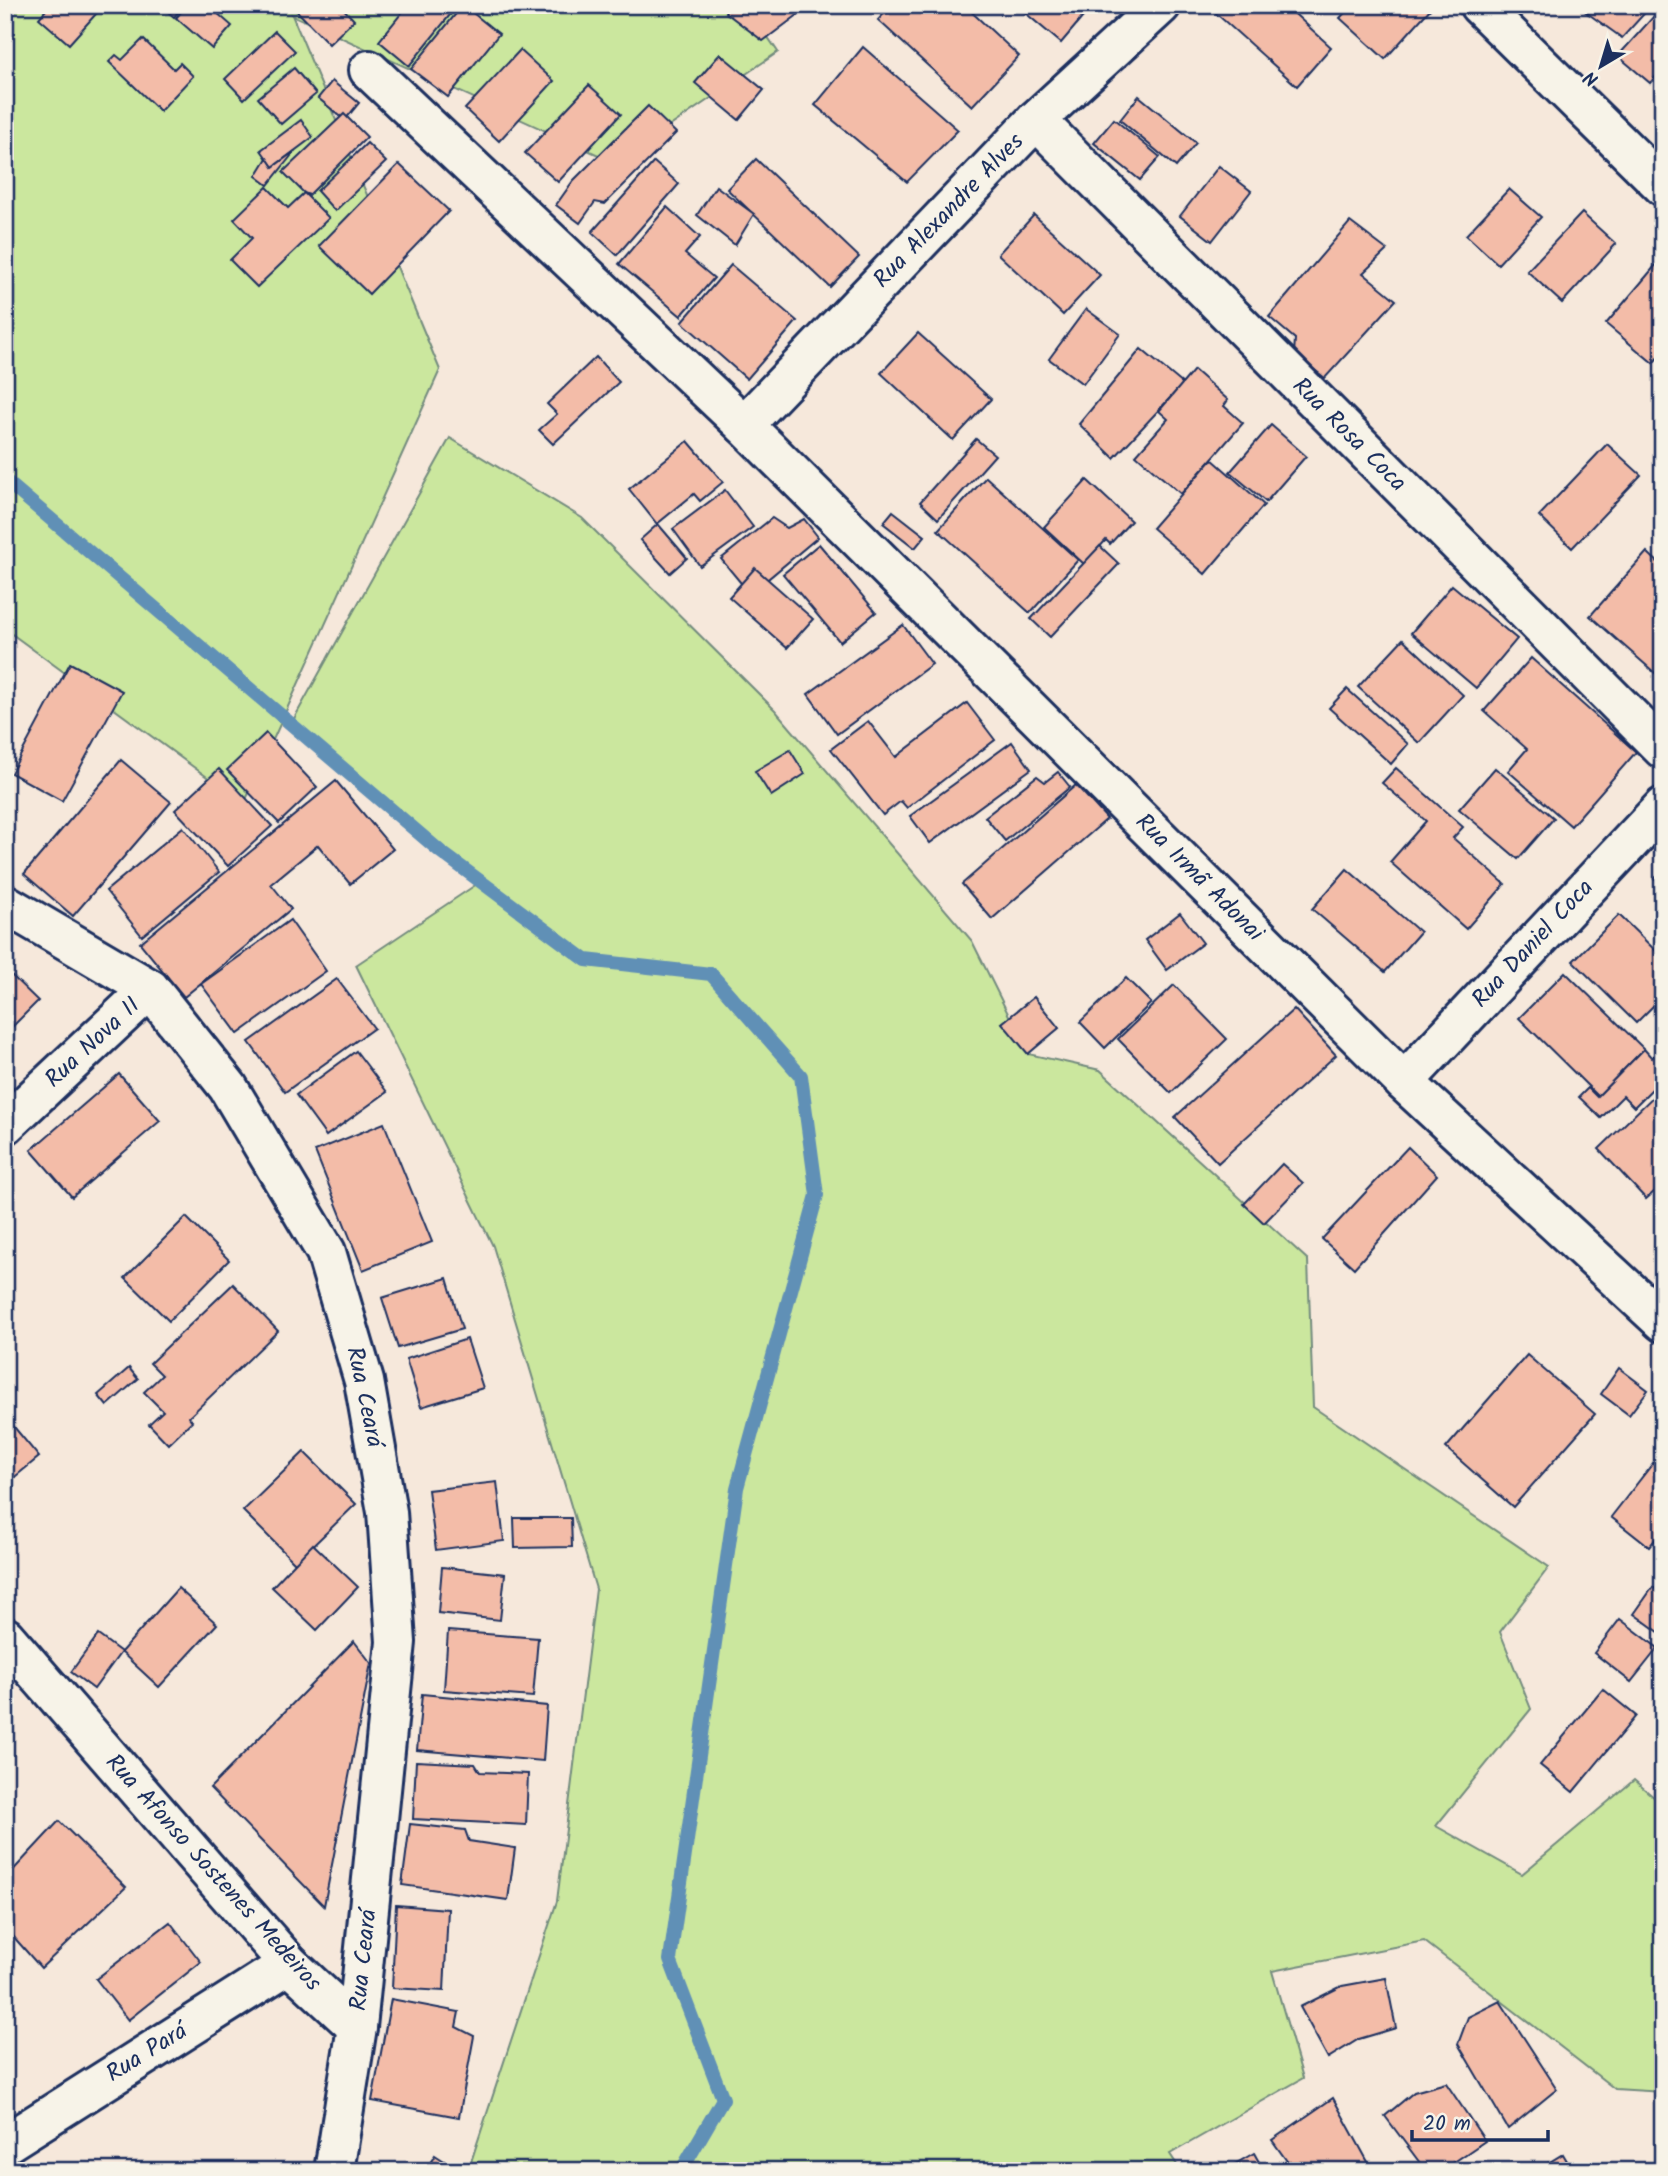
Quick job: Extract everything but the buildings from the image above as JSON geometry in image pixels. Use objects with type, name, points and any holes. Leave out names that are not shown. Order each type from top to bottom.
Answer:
[{"type":"street","name":"Rua Alexandre Alves","points":[[744,425],[1036,120],[1161,5]]},
{"type":"street","points":[[1479,5],[1663,186]]},
{"type":"street","name":"Rua Irmã Adonai","points":[[369,70],[744,425],[1404,1082],[1663,1322]]},
{"type":"street","name":"Rua Rosa Coca","points":[[1036,120],[1663,749]]},
{"type":"street","name":"Rua Daniel Coca","points":[[1404,1082],[1663,807]]},
{"type":"street","name":"Rua Ceará","points":[[5,904],[150,989],[228,1087],[326,1252],[364,1381],[387,1511],[396,1642],[357,2027]]},
{"type":"street","name":"Rua Nova II","points":[[5,1125],[150,989]]},
{"type":"street","name":"Rua Afonso Sostenes Medeiros","points":[[5,1637],[289,1964],[357,2027]]},
{"type":"street","name":"Rua Pará","points":[[5,2144],[289,1964]]},
{"type":"street","points":[[334,2171],[357,2027]]},
{"type":"green space","points":[[5,5],[746,5],[778,52],[616,163],[292,15],[440,370],[244,804],[5,629]]},
{"type":"green space","points":[[450,438],[582,518],[775,710],[972,941],[1028,1054],[1100,1070],[1308,1260],[1313,1407],[1549,1567],[1500,1632],[1531,1709],[1436,1826],[1522,1874],[1634,1780],[1663,1805],[1663,2092],[1615,2089],[1424,1941],[1272,1971],[1303,2078],[1170,2154],[1181,2171],[468,2171],[557,1901],[596,1589],[493,1246],[356,965],[477,884],[291,724]]},
{"type":"waterway","points":[[5,480],[441,852],[586,960],[711,974],[801,1076],[817,1195],[737,1488],[670,1960],[723,2099],[681,2171]]}]
